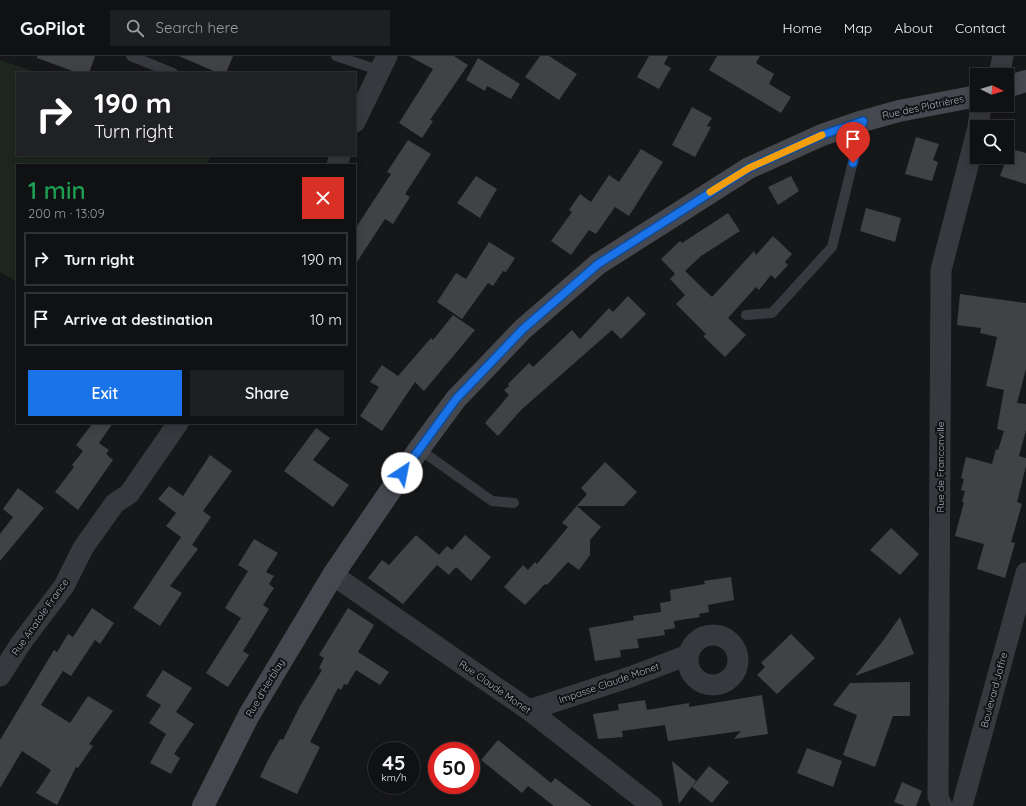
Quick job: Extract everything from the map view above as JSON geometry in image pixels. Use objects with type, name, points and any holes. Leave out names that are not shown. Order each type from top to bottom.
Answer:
[{"type":"main road","points":[[1014,85],[1026,81]]},
{"type":"main road","name":"Rue des Platrières","points":[[333,575],[419,449],[456,399],[523,329],[598,264],[749,168],[822,135],[899,111],[970,97]]},
{"type":"main road","name":"Rue d'Herblay","points":[[203,806],[249,714],[333,575]]},
{"type":"street","points":[[1000,68],[1003,56]]},
{"type":"street","points":[[356,120],[384,64]]},
{"type":"street","name":"Rue de Franconville","points":[[942,806],[938,797],[941,270],[970,158]]},
{"type":"street","name":"Rue Anatole France","points":[[0,676],[21,643],[64,586],[87,542],[115,503],[129,494],[177,424]]},
{"type":"street","name":"Boulevard Joffre","points":[[962,806],[1026,573]]},
{"type":"street","name":"Rue Claude Monet","points":[[333,575],[529,710],[652,806]]},
{"type":"street","name":"Impasse Claude Monet","points":[[529,710],[630,677],[688,655]]},
{"type":"lane","points":[[131,56],[171,72]]},
{"type":"lane","points":[[336,56],[384,64]]},
{"type":"lane","points":[[746,315],[772,313],[832,247],[863,121]]},
{"type":"lane","points":[[419,449],[492,501],[514,503]]},
{"type":"shaded area","points":[[0,60],[36,72],[16,72],[16,156],[211,156],[207,164],[16,164],[16,281],[0,272]]},
{"type":"building","points":[[37,56],[95,56],[89,72],[75,72],[37,58]]},
{"type":"building","points":[[179,56],[233,56],[226,72],[216,72]]},
{"type":"building","points":[[409,56],[454,56],[468,65],[430,120],[433,121],[422,138],[399,123],[433,69]]},
{"type":"building","points":[[540,56],[549,56],[577,74],[559,100],[525,77]]},
{"type":"building","points":[[649,56],[668,56],[664,64],[671,68],[659,89],[637,77]]},
{"type":"building","points":[[717,56],[760,56],[756,63],[774,74],[769,84],[791,97],[781,113],[709,70]]},
{"type":"building","points":[[478,58],[520,84],[511,99],[487,86],[485,91],[466,80]]},
{"type":"building","points":[[692,107],[712,118],[707,126],[711,127],[695,157],[672,145]]},
{"type":"building","points":[[916,137],[939,144],[933,160],[938,162],[932,181],[905,174]]},
{"type":"building","points":[[408,140],[431,154],[405,194],[410,197],[393,224],[385,219],[356,263],[356,227],[391,174],[387,172]]},
{"type":"building","points":[[641,149],[663,162],[629,216],[615,207],[596,234],[589,230],[571,255],[551,241],[572,212],[569,210],[580,194],[591,202],[609,175],[619,182]]},
{"type":"building","points":[[1014,150],[1026,153],[1026,184],[1000,176],[1004,164],[1014,164]]},
{"type":"building","points":[[476,176],[497,189],[480,218],[457,203]]},
{"type":"building","points":[[791,176],[799,191],[778,205],[768,187]]},
{"type":"building","points":[[866,208],[901,218],[895,242],[860,231]]},
{"type":"building","points":[[728,213],[740,231],[701,256],[685,271],[712,297],[754,251],[756,255],[773,236],[792,254],[785,262],[788,265],[775,279],[771,275],[759,290],[756,287],[728,318],[746,335],[725,357],[703,336],[706,334],[676,304],[685,295],[670,279],[675,274],[661,259],[680,241],[682,243]]},
{"type":"building","points":[[489,242],[515,258],[506,272],[503,271],[493,286],[488,283],[462,319],[437,302],[456,273],[466,279]]},
{"type":"building","points":[[960,294],[1026,303],[1026,369],[1017,403],[1026,404],[1026,430],[1019,456],[1026,458],[1026,466],[1017,502],[1022,504],[1011,542],[1015,543],[1005,578],[977,569],[984,544],[955,536],[964,502],[962,502],[965,491],[961,490],[964,479],[961,478],[966,457],[992,464],[996,449],[998,450],[1004,431],[997,429],[1004,390],[986,386],[997,337],[980,333],[981,328],[957,325]]},
{"type":"building","points":[[628,296],[646,314],[621,339],[612,330],[521,410],[498,436],[485,423],[509,395],[504,390],[509,386],[508,384],[529,363],[533,367],[572,330],[580,339],[609,308],[613,312]]},
{"type":"building","points":[[453,315],[475,330],[424,391],[415,382],[382,431],[360,416],[379,387],[370,382],[382,365],[398,376],[431,338],[433,340]]},
{"type":"building","points":[[92,424],[112,424],[99,443],[109,450],[106,454],[113,460],[78,510],[55,492],[74,467],[72,465],[83,451],[76,445]]},
{"type":"building","points":[[316,428],[330,438],[313,460],[349,485],[333,507],[284,471]]},
{"type":"building","points":[[210,455],[232,471],[203,511],[211,517],[192,545],[166,526],[176,513],[158,499],[169,486],[183,496]]},
{"type":"building","points":[[605,462],[637,492],[624,506],[577,506],[601,527],[590,540],[590,555],[579,570],[568,562],[547,585],[545,584],[525,605],[504,587],[523,565],[528,570],[535,562],[537,564],[568,527],[562,523],[587,494],[581,488]]},
{"type":"building","points":[[18,488],[44,508],[0,561],[0,534],[13,517],[3,509]]},
{"type":"building","points":[[891,528],[919,554],[900,575],[870,550]]},
{"type":"building","points":[[416,535],[439,555],[447,546],[452,550],[465,535],[491,557],[471,581],[456,567],[449,575],[437,565],[403,604],[368,578],[382,560],[389,565]]},
{"type":"building","points":[[181,537],[198,549],[170,586],[182,593],[160,626],[133,608]]},
{"type":"building","points":[[254,539],[278,553],[266,572],[274,576],[269,584],[274,588],[263,605],[269,609],[243,651],[249,655],[228,687],[206,673],[241,618],[225,608],[248,571],[238,565]]},
{"type":"building","points":[[731,577],[734,600],[708,605],[709,612],[699,614],[700,617],[674,621],[675,628],[664,630],[665,635],[637,639],[639,648],[620,650],[621,657],[595,661],[589,628],[634,620],[633,616],[661,612],[660,603],[671,601],[670,590],[705,584],[704,581]]},
{"type":"building","points":[[92,608],[114,623],[100,644],[95,640],[71,676],[63,671],[41,705],[70,723],[88,696],[113,711],[89,744],[93,746],[78,768],[76,767],[57,805],[36,793],[51,770],[22,751],[0,788],[0,740],[54,650],[57,652],[68,634],[73,637]]},
{"type":"building","points":[[348,608],[374,625],[358,652],[389,672],[380,685],[356,670],[347,685],[344,684],[341,690],[338,688],[310,742],[320,747],[297,794],[260,777],[280,739],[283,740],[300,706],[322,670],[319,668],[324,658],[319,655]]},
{"type":"building","points":[[900,617],[914,654],[855,676],[882,642]]},
{"type":"building","points":[[791,634],[815,658],[777,694],[757,675],[765,667],[761,663]]},
{"type":"building","points":[[163,670],[192,688],[176,712],[194,724],[174,754],[180,758],[171,774],[150,763],[166,734],[149,723],[161,705],[146,696]]},
{"type":"building","points":[[910,682],[910,716],[893,716],[875,767],[843,755],[857,715],[833,705],[850,683]]},
{"type":"building","points":[[762,695],[768,734],[734,739],[741,731],[668,741],[665,725],[622,731],[623,737],[598,739],[593,714],[619,710],[618,704],[645,700],[647,710],[689,703],[689,707]]},
{"type":"building","points":[[498,740],[551,783],[555,778],[592,806],[554,806],[528,786],[522,793],[481,760]]},
{"type":"building","points":[[807,748],[842,761],[833,787],[797,773]]},
{"type":"building","points":[[672,761],[696,781],[679,804]]},
{"type":"building","points":[[709,766],[729,782],[712,803],[692,787]]},
{"type":"building","points":[[902,782],[922,791],[916,806],[905,806],[894,802]]},
{"type":"slow traffic","points":[[710,192],[749,168],[822,135]]},
{"type":"route","points":[[402,473],[456,399],[523,329],[598,264],[749,168],[822,135],[863,121],[853,163]]}]
